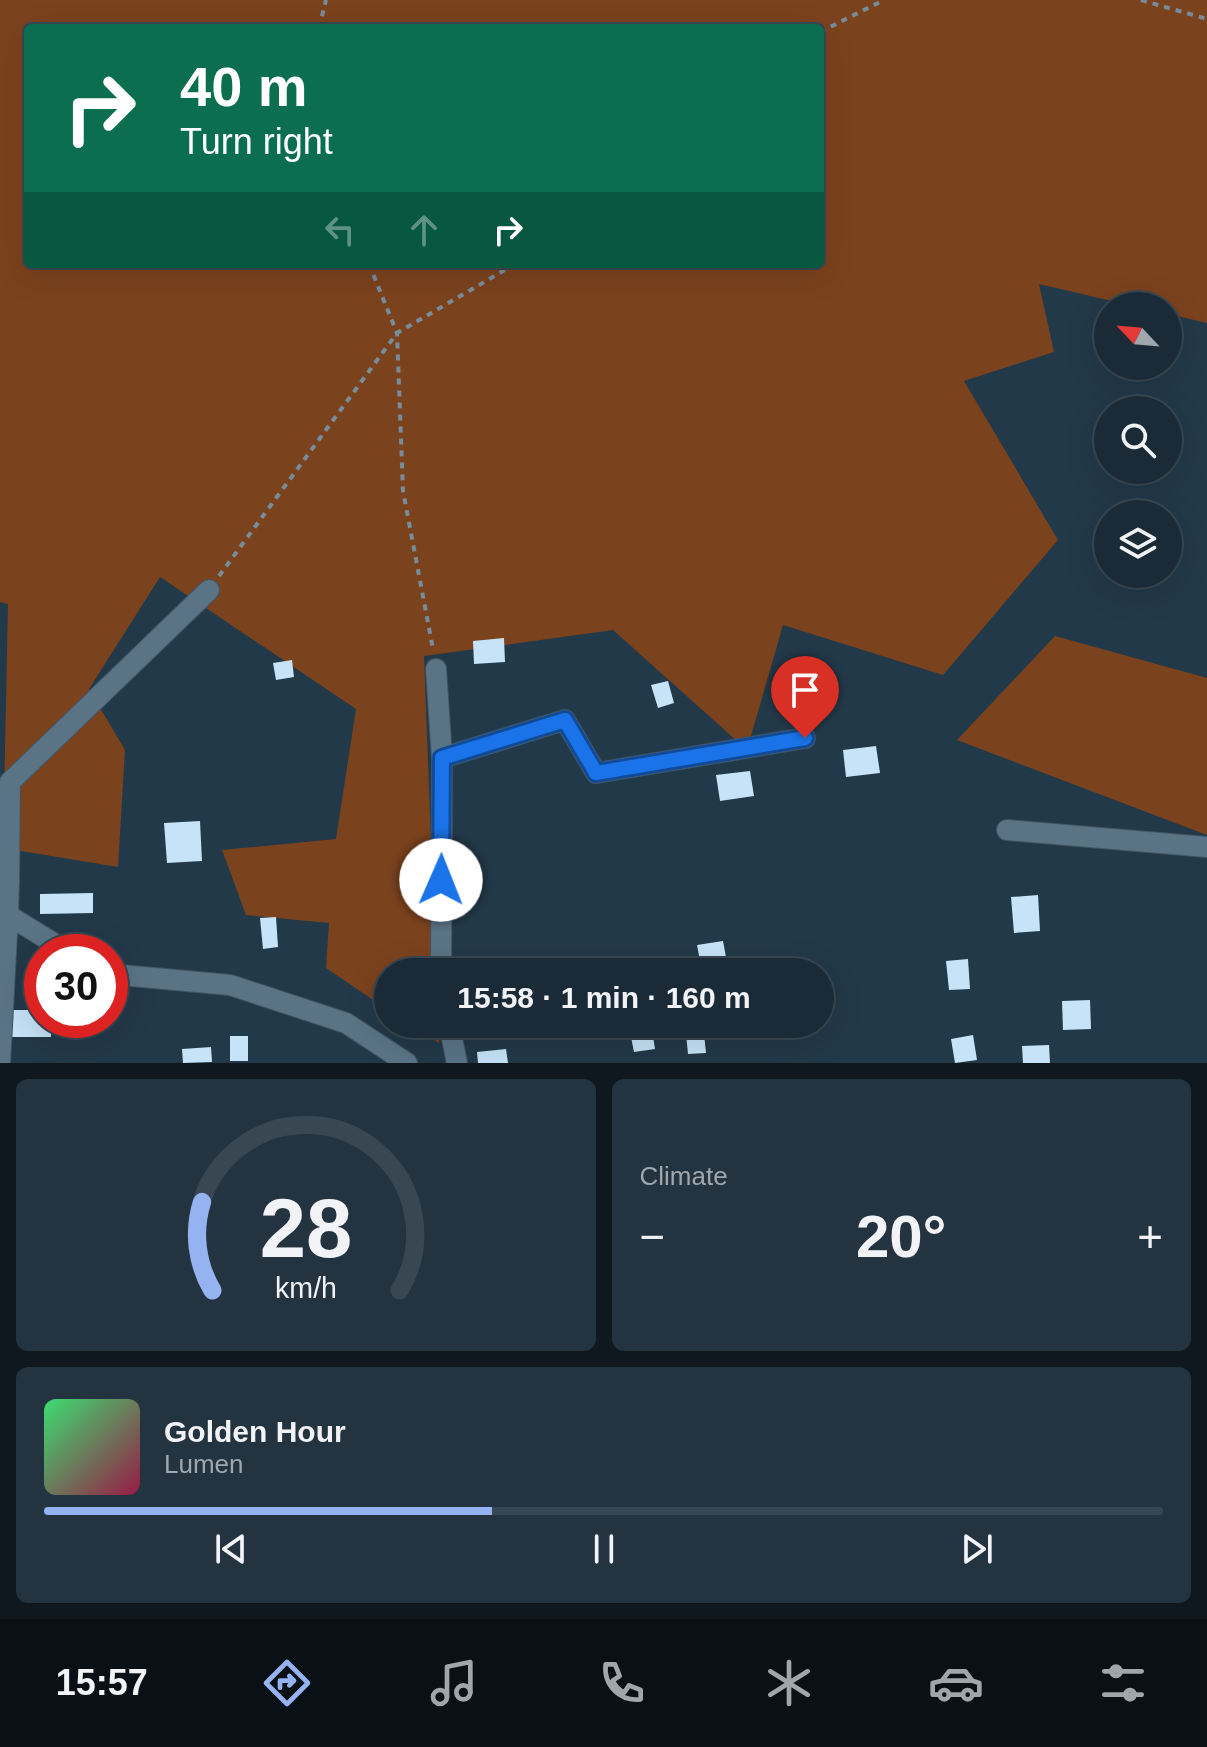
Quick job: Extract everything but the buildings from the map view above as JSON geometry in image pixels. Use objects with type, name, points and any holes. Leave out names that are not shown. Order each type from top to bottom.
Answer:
[{"type":"street","points":[[0,1063],[8,915],[4,878],[5,784],[209,590]]},
{"type":"street","points":[[436,669],[442,758],[441,958]]},
{"type":"street","points":[[442,758],[565,720],[596,773],[805,738]]},
{"type":"street","points":[[1007,830],[1207,847]]},
{"type":"street","points":[[8,915],[39,934]]},
{"type":"street","points":[[128,976],[230,985],[346,1023],[407,1063]]},
{"type":"street","points":[[452,1038],[457,1063]]},
{"type":"path","points":[[320,24],[326,0]]},
{"type":"path","points":[[824,30],[884,0]]},
{"type":"path","points":[[1141,0],[1207,19]]},
{"type":"path","points":[[371,268],[397,333],[403,491],[436,669]]},
{"type":"path","points":[[209,590],[397,333],[508,268]]},
{"type":"shaded area","points":[[0,0],[1207,0],[1207,323],[1182,317],[1182,292],[1094,292],[1094,297],[1039,284],[1054,352],[964,381],[1058,540],[943,675],[783,625],[747,750],[613,630],[424,656],[435,958],[374,958],[374,1001],[326,968],[329,923],[246,915],[222,850],[336,839],[356,709],[160,577],[89,689],[125,750],[118,867],[3,848],[8,604],[0,602]]},
{"type":"shaded area","points":[[1055,636],[1207,678],[1207,835],[957,740]]},
{"type":"route","points":[[441,880],[442,758],[565,720],[596,773],[805,738]]}]
